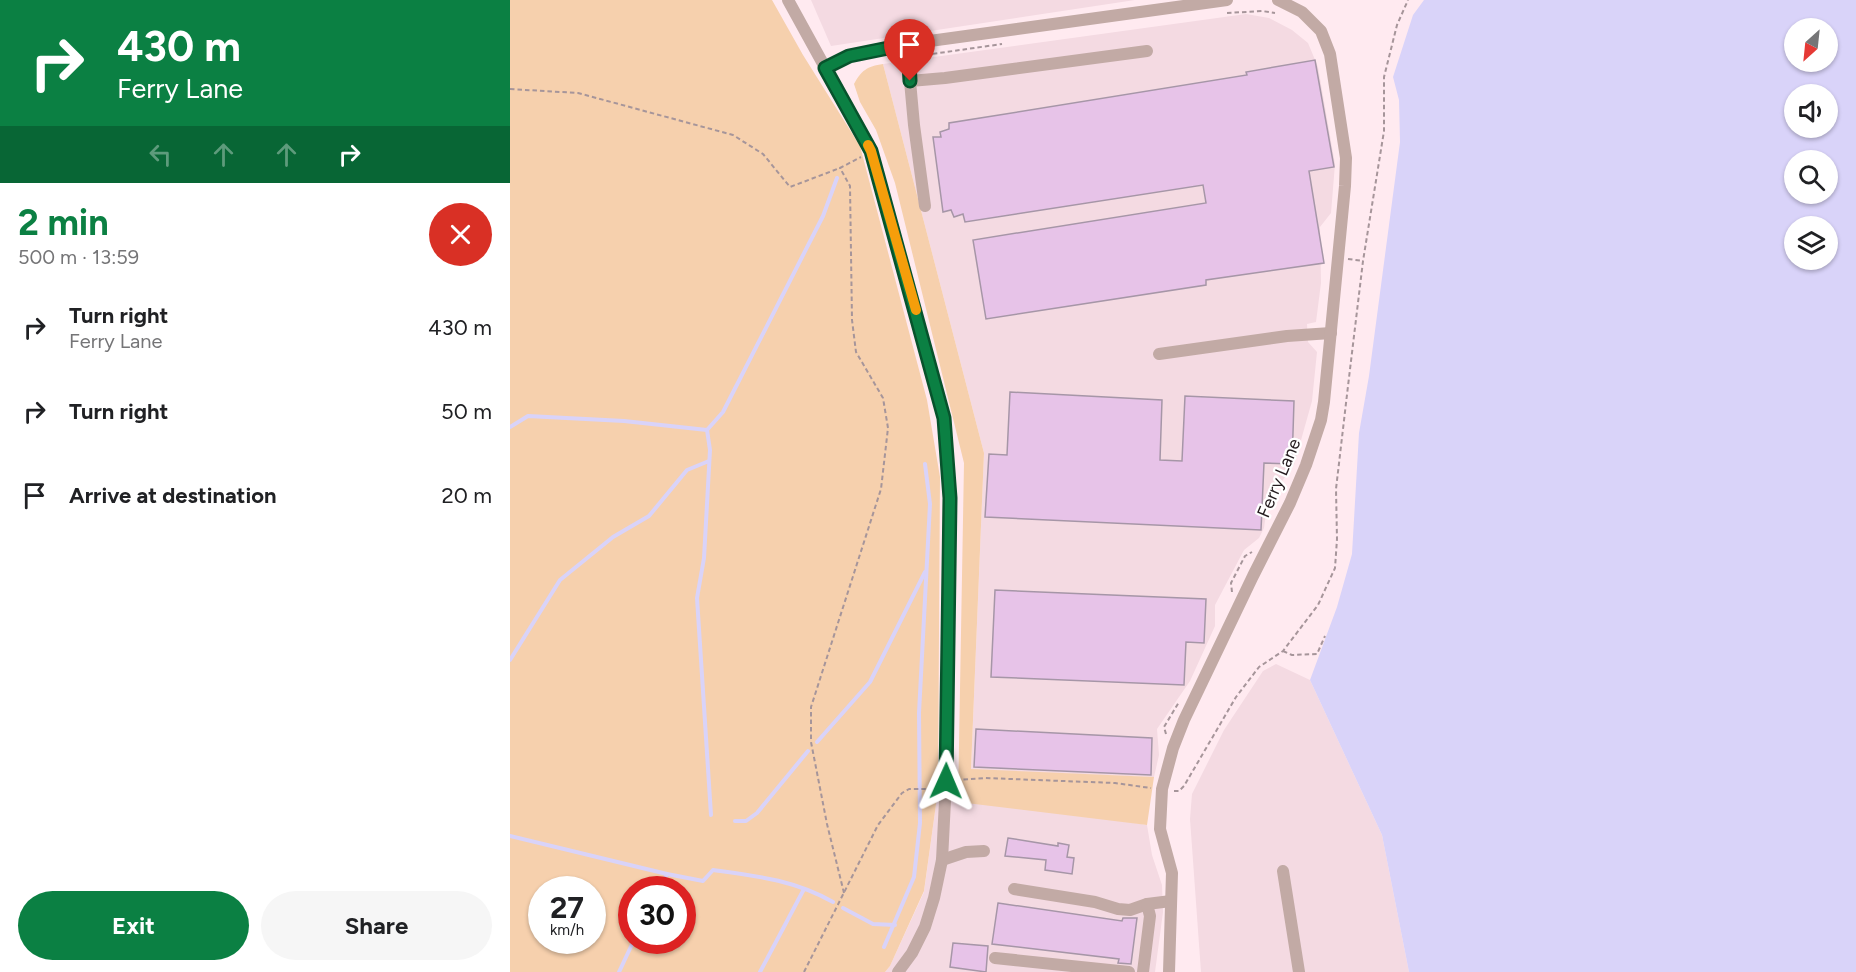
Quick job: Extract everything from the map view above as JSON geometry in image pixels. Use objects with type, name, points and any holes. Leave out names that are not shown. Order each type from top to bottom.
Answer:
[{"type":"street","points":[[788,0],[871,151],[944,418],[950,498],[946,781],[942,860],[925,927],[912,953],[898,972]]},
{"type":"street","name":"Ferry Lane","points":[[1169,972],[1172,873],[1160,829],[1162,789],[1173,748],[1184,720],[1290,503],[1313,447],[1324,402],[1346,158],[1330,54],[1320,31],[1302,12],[1278,0]]},
{"type":"street","points":[[825,68],[849,56],[908,51],[1226,6]]},
{"type":"street","points":[[908,51],[914,125],[925,206]]},
{"type":"street","points":[[910,81],[1147,51]]},
{"type":"street","points":[[1159,354],[1287,336],[1331,333]]},
{"type":"street","points":[[942,860],[966,852],[984,851]]},
{"type":"street","points":[[1283,871],[1299,972]]},
{"type":"street","points":[[1014,889],[1130,910],[1147,904],[1171,901]]},
{"type":"street","points":[[1143,972],[1150,916],[1147,904]]},
{"type":"street","points":[[995,958],[1129,972]]},
{"type":"path","points":[[1179,791],[1236,697],[1259,668],[1283,651],[1318,604],[1335,568],[1336,489],[1363,261],[1384,131],[1384,77],[1397,25],[1408,0]]},
{"type":"path","points":[[1226,6],[1281,14]]},
{"type":"path","points":[[908,51],[949,52],[981,47]]},
{"type":"path","points":[[510,89],[578,93],[733,135],[763,154],[790,187],[840,168],[871,151]]},
{"type":"path","points":[[840,168],[850,186],[852,320],[856,352],[883,398],[888,428],[881,489],[811,707],[811,742],[844,894]]},
{"type":"path","points":[[1353,260],[1363,261]]},
{"type":"path","points":[[1230,583],[1245,556],[1255,550]]},
{"type":"path","points":[[1283,651],[1292,654],[1317,654],[1325,636]]},
{"type":"path","points":[[1166,723],[1176,704]]},
{"type":"path","points":[[804,972],[878,825],[902,793],[909,789],[935,789],[936,782],[997,778],[1115,783],[1162,789]]},
{"type":"shaded area","points":[[510,0],[772,0],[803,55],[860,146],[927,400],[940,477],[938,790],[924,891],[890,966],[885,972],[510,972]]},
{"type":"shaded area","points":[[811,0],[1135,0],[831,46]]},
{"type":"shaded area","points":[[1424,0],[1856,0],[1856,972],[1409,972],[1382,835],[1310,680],[1337,607],[1352,554],[1359,433],[1369,376],[1400,142],[1399,100],[1393,77],[1413,15]]},
{"type":"shaded area","points":[[1246,14],[1269,18],[1292,30],[1308,43],[1318,67],[1335,164],[1331,213],[1320,227],[1321,283],[1316,322],[1307,324],[1308,342],[1317,352],[1312,401],[1294,465],[1268,500],[1264,528],[1259,538],[1244,550],[1215,605],[1215,626],[1190,681],[1157,729],[1159,755],[1154,777],[971,770],[984,453],[883,64]]},
{"type":"shaded area","points":[[883,64],[984,453],[971,769],[1154,777],[1147,825],[958,802],[964,463],[895,183],[876,130],[860,102],[854,84],[865,70]]},
{"type":"shaded area","points":[[1276,664],[1310,680],[1382,835],[1409,972],[1201,972],[1190,819],[1192,794],[1224,730],[1263,671]]},
{"type":"shaded area","points":[[938,790],[1147,825],[1152,855],[1162,885],[1163,912],[1155,972],[885,972],[890,966],[924,892]]},
{"type":"building","points":[[1315,60],[1334,167],[1309,171],[1324,263],[1206,280],[1206,285],[986,319],[973,240],[1206,203],[1203,185],[965,222],[963,214],[954,217],[951,210],[943,212],[933,137],[941,137],[940,132],[949,129],[949,123],[1247,75],[1246,72]]},
{"type":"building","points":[[1010,392],[1162,400],[1160,460],[1182,461],[1185,396],[1294,401],[1292,464],[1264,463],[1261,530],[985,517],[989,454],[1007,455]]},
{"type":"building","points":[[995,590],[1206,599],[1204,643],[1186,642],[1184,685],[991,677]]},
{"type":"building","points":[[976,729],[1152,738],[1151,775],[974,767]]},
{"type":"building","points":[[1008,838],[1058,846],[1058,843],[1069,845],[1067,857],[1074,858],[1072,874],[1045,870],[1046,860],[1005,856]]},
{"type":"building","points":[[998,903],[1122,921],[1123,918],[1137,918],[1131,964],[1118,963],[1119,959],[992,944]]},
{"type":"building","points":[[953,943],[988,946],[986,972],[950,967]]},
{"type":"waterway","points":[[510,427],[528,416],[624,421],[707,430],[723,412],[823,216],[837,178]]},
{"type":"waterway","points":[[707,430],[710,450],[704,558],[697,598],[711,815]]},
{"type":"waterway","points":[[510,660],[560,580],[613,537],[649,516],[687,470],[709,461]]},
{"type":"waterway","points":[[884,947],[914,877],[920,823],[919,713],[930,504],[925,464]]},
{"type":"waterway","points":[[817,742],[870,682],[925,572]]},
{"type":"waterway","points":[[735,821],[746,821],[757,813],[808,751]]},
{"type":"waterway","points":[[510,836],[703,881],[713,870],[760,877],[804,889],[833,902]]},
{"type":"waterway","points":[[760,972],[804,889]]},
{"type":"waterway","points":[[843,908],[873,924],[895,925]]},
{"type":"waterway","points":[[619,972],[627,954]]},
{"type":"slow traffic","points":[[868,145],[916,310]]},
{"type":"route","points":[[910,81],[908,44],[849,56],[825,68],[871,151],[944,418],[950,498],[946,781]]}]
